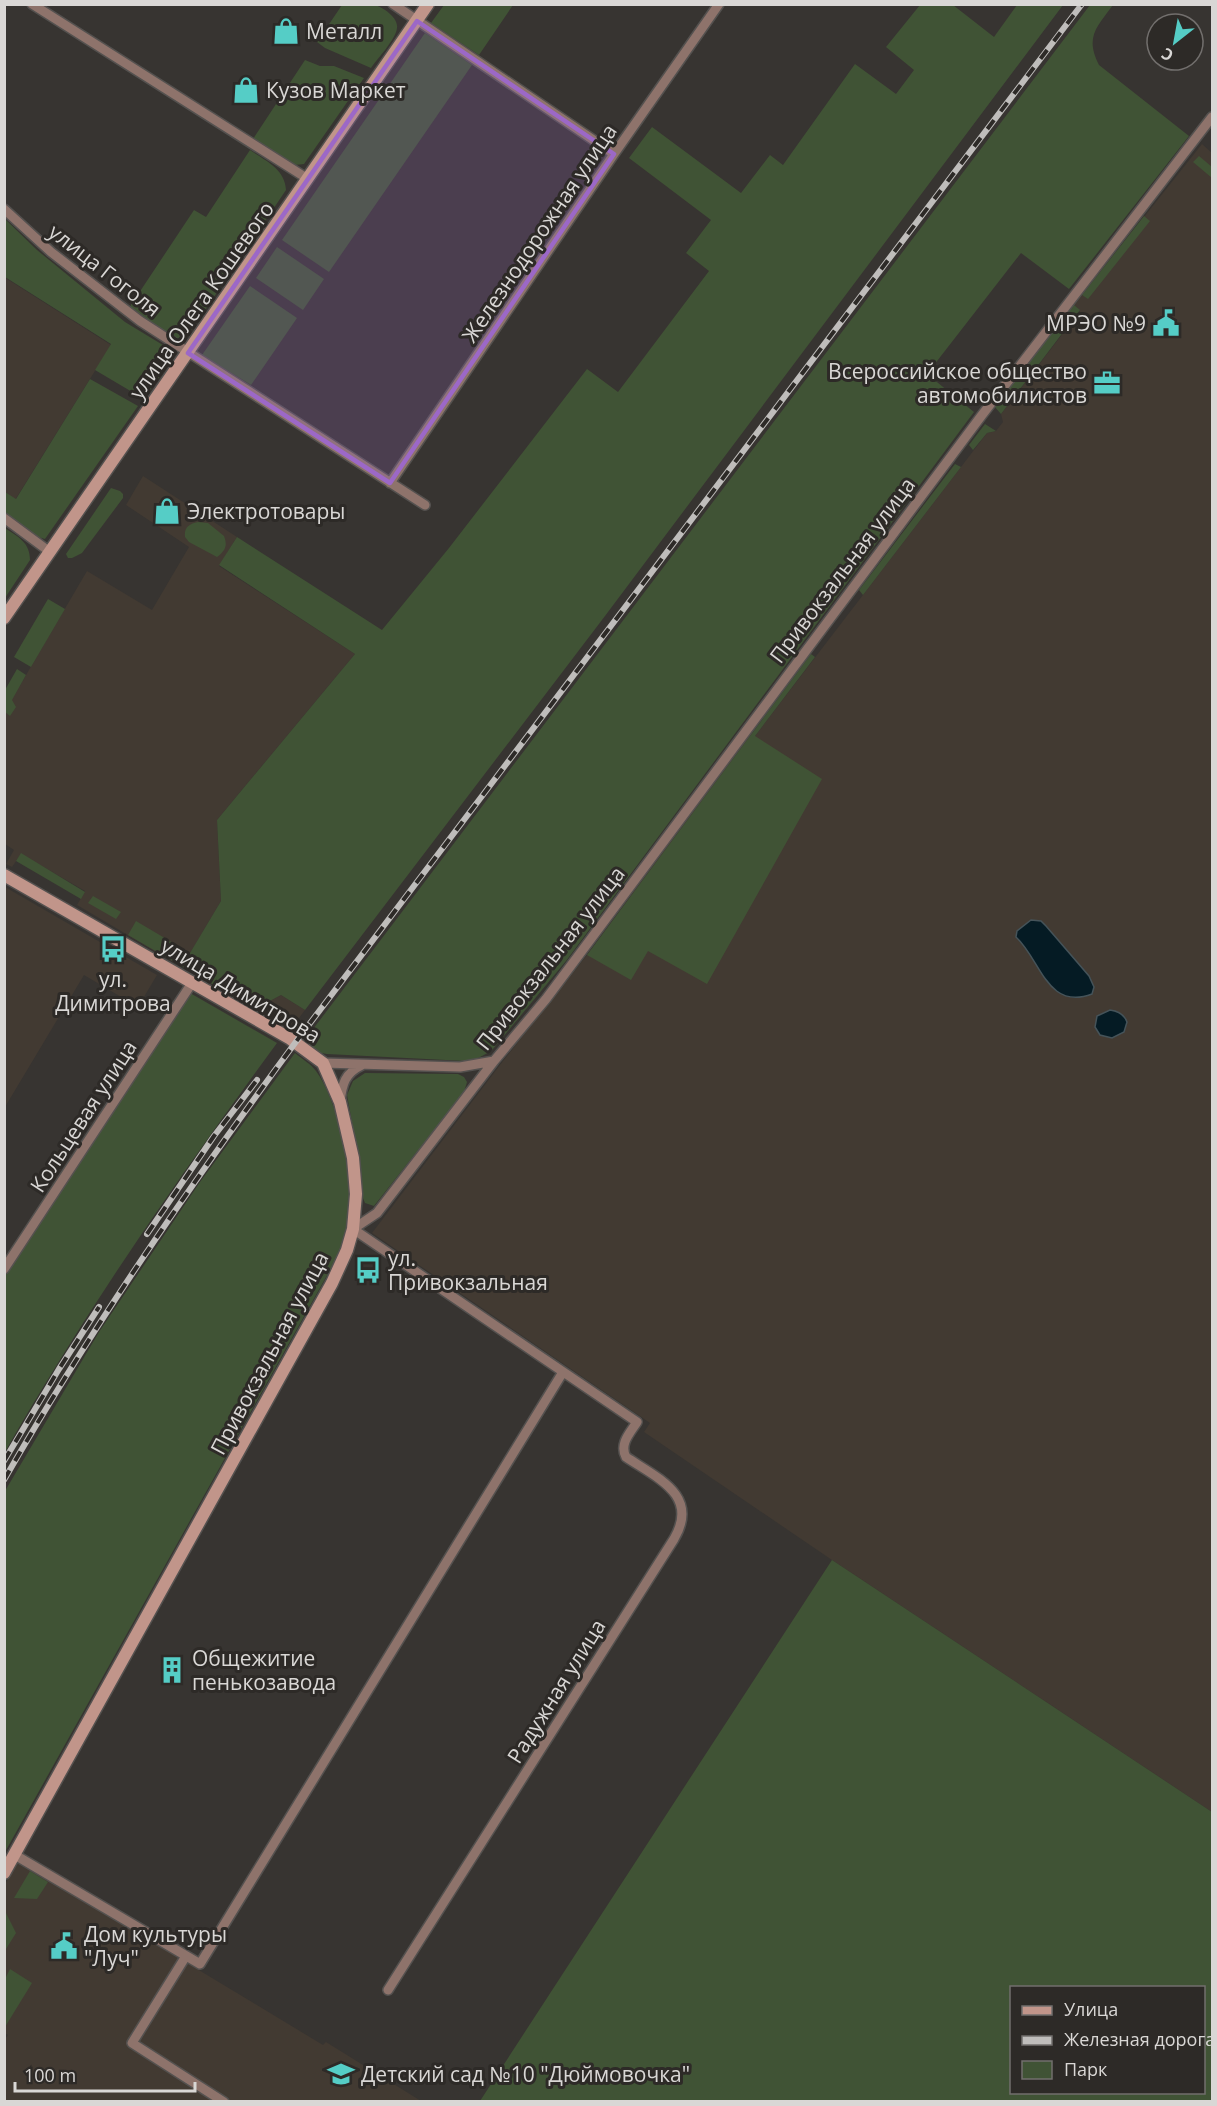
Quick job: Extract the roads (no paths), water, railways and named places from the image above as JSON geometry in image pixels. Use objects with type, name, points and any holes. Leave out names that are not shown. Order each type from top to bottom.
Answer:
[{"type":"main road","name":"улица Олега Кошевого","points":[[4,618],[429,4]]},
{"type":"main road","name":"улица Димитрова","points":[[4,876],[289,1038],[323,1063],[340,1102],[353,1158],[355,1179],[353,1229]]},
{"type":"main road","name":"Привокзальная улица","points":[[4,1873],[332,1283],[347,1250],[353,1229]]},
{"type":"street","points":[[32,4],[308,179]]},
{"type":"street","points":[[393,4],[614,154]]},
{"type":"street","name":"Железнодорожная улица","points":[[390,483],[719,4]]},
{"type":"street","name":"Привокзальная улица","points":[[353,1229],[377,1213],[494,1061],[580,955],[982,415],[1212,117]]},
{"type":"street","name":"улица Гоголя","points":[[4,209],[88,282],[188,353]]},
{"type":"street","points":[[188,353],[425,505]]},
{"type":"street","points":[[4,518],[50,552]]},
{"type":"street","name":"Кольцевая улица","points":[[4,1269],[192,983]]},
{"type":"street","points":[[323,1063],[460,1067],[494,1061]]},
{"type":"street","points":[[340,1102],[341,1089],[346,1077],[355,1068],[364,1064]]},
{"type":"street","points":[[15,1855],[200,1964],[563,1372],[353,1229]]},
{"type":"street","name":"Радужная улица","points":[[388,1990],[679,1530],[683,1512],[677,1495],[668,1486],[626,1457],[623,1452],[623,1443],[637,1422],[563,1372]]},
{"type":"street","points":[[186,1956],[132,2043],[225,2102]]},
{"type":"water","points":[[1031,920],[1041,921],[1089,976],[1094,987],[1092,994],[1077,997],[1065,996],[1055,990],[1046,980],[1016,937],[1017,931]]},
{"type":"water","points":[[1110,1010],[1120,1013],[1127,1022],[1124,1032],[1112,1038],[1100,1035],[1095,1027],[1097,1016]]},
{"type":"railway","points":[[4,1480],[37,1423],[143,1257],[256,1096],[1082,4]]},
{"type":"railway","points":[[147,1234],[214,1136],[257,1080]]},
{"type":"railway","points":[[4,1461],[99,1307]]},
{"type":"place","name":"Металл","points":[[286,31]]},
{"type":"place","name":"Кузов Маркет","points":[[246,90]]},
{"type":"place","name":"МРЭО №9","points":[[1166,323]]},
{"type":"place","name":"Всероссийское общество автомобилистов","points":[[1107,383]]},
{"type":"place","name":"Электротовары","points":[[167,511]]},
{"type":"place","name":"ул. Димитрова","points":[[113,949]]},
{"type":"place","name":"ул. Привокзальная","points":[[368,1270]]},
{"type":"place","name":"Общежитие пенькозавода","points":[[172,1670]]},
{"type":"place","name":"Дом культуры \"Луч\"","points":[[64,1946]]},
{"type":"place","name":"Детский сад №10 \"Дюймовочка\"","points":[[341,2074]]}]
